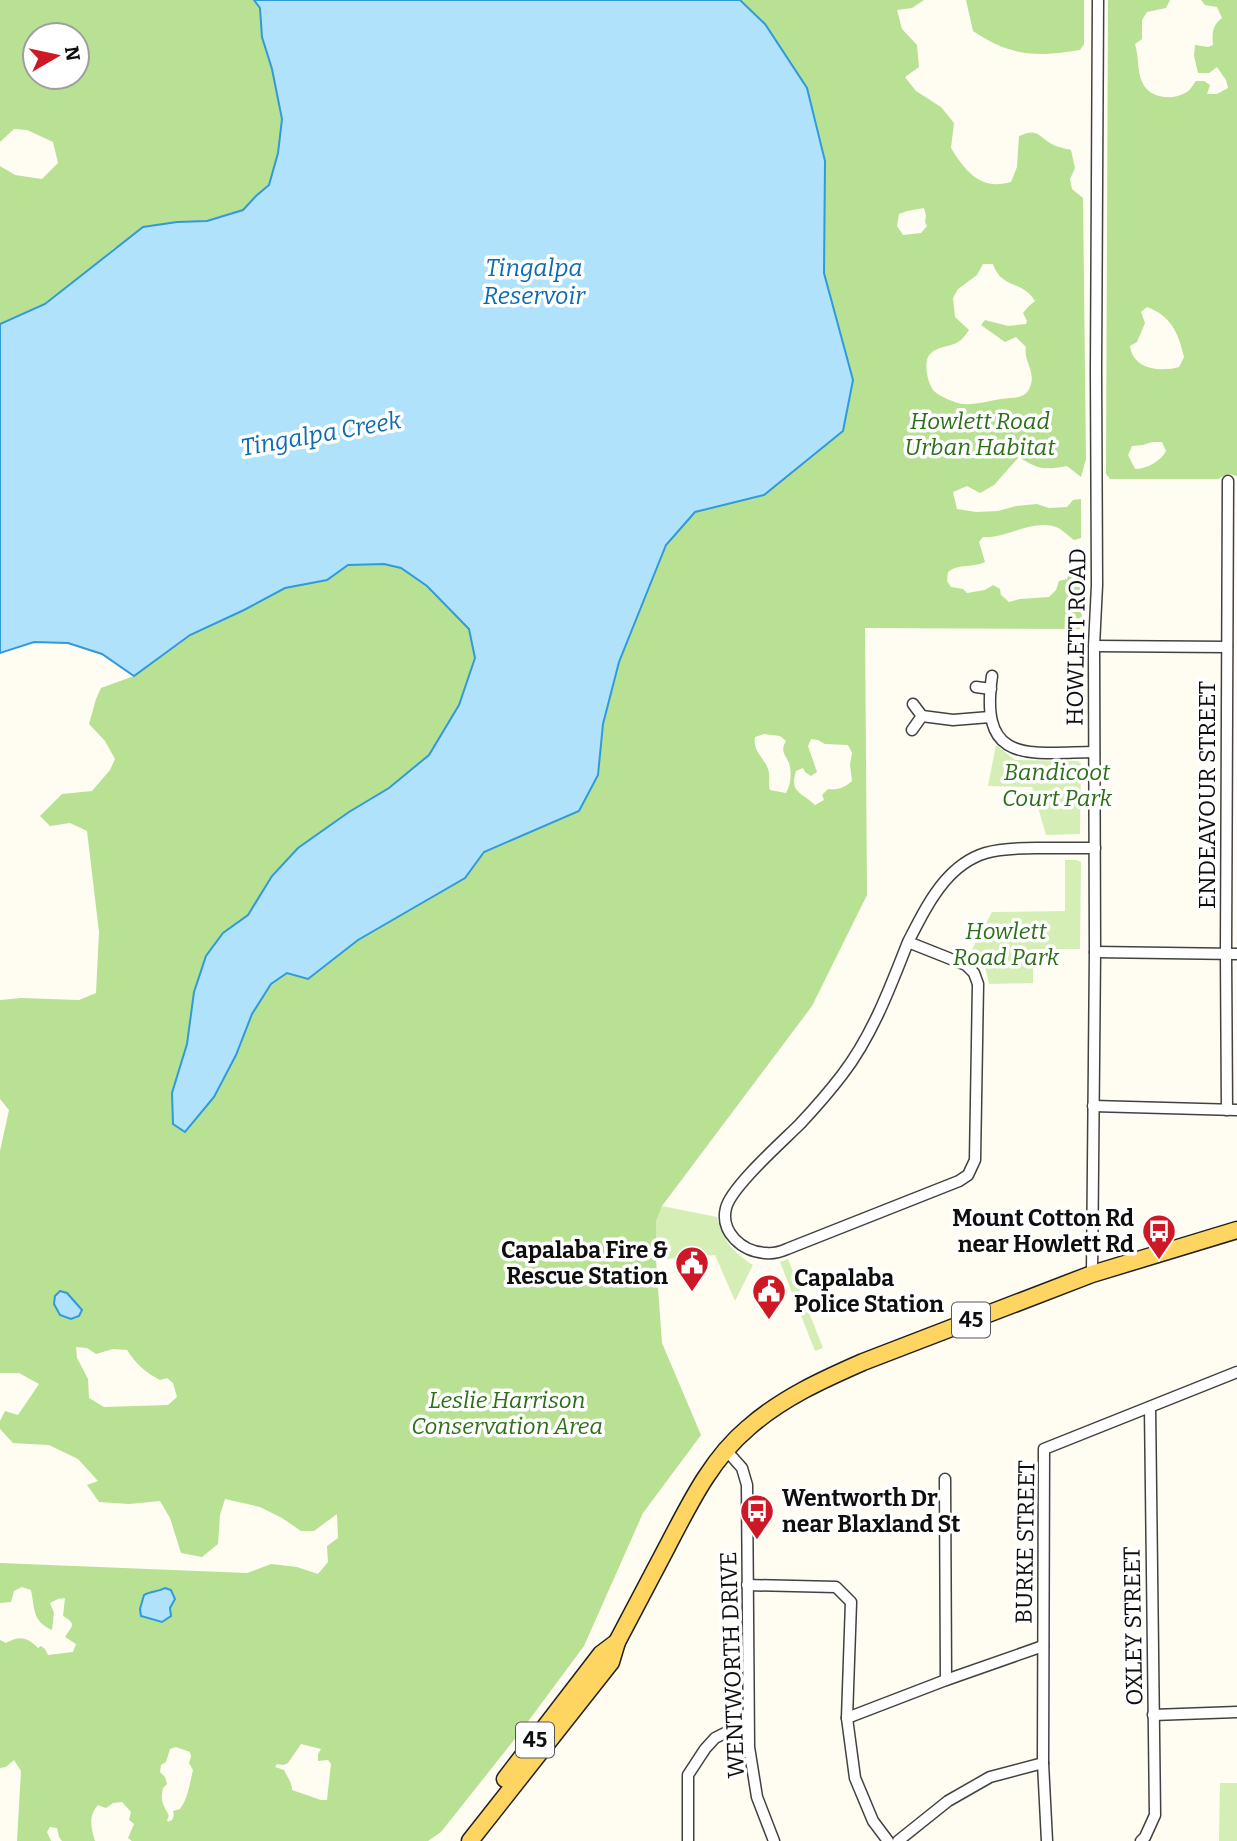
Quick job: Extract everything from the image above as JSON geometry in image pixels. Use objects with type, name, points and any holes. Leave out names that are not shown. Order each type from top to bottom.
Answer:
[{"type":"main road","name":"45","points":[[470,1841],[611,1662],[617,1642],[681,1520],[726,1450],[748,1428],[791,1396],[863,1362],[1092,1274],[1237,1230]]},
{"type":"main road","name":"45","points":[[455,1841],[601,1654],[617,1642]]},
{"type":"street","name":"HOWLETT ROAD","points":[[1092,1274],[1098,0]]},
{"type":"street","name":"ENDEAVOUR STREET","points":[[1228,481],[1226,954],[1232,1110]]},
{"type":"street","points":[[1094,646],[1227,647]]},
{"type":"street","points":[[992,676],[990,717],[997,734],[1009,746],[1024,752],[1094,752]]},
{"type":"street","points":[[976,687],[990,689]]},
{"type":"street","points":[[913,705],[922,716],[953,720],[990,717]]},
{"type":"street","points":[[912,730],[922,716]]},
{"type":"street","points":[[908,942],[966,965],[974,973],[978,984],[975,1160],[968,1175],[787,1250],[764,1254],[751,1251],[740,1245],[729,1233],[725,1218],[726,1206],[732,1195],[802,1122],[841,1076],[870,1029],[908,942],[930,901],[945,881],[965,863],[991,850],[1095,848]]},
{"type":"street","points":[[1095,952],[1237,954]]},
{"type":"street","points":[[1093,1106],[1232,1110]]},
{"type":"street","name":"BURKE STREET","points":[[1047,1841],[1043,1763],[1044,1449],[1237,1372]]},
{"type":"street","name":"OXLEY STREET","points":[[1141,1841],[1155,1815],[1150,1407]]},
{"type":"street","name":"WENTWORTH DRIVE","points":[[726,1450],[742,1468],[747,1483],[748,1731],[754,1784],[774,1841]]},
{"type":"street","points":[[945,1479],[946,1680]]},
{"type":"street","points":[[747,1585],[836,1587],[851,1602],[847,1718],[855,1778],[873,1821],[888,1841]]},
{"type":"street","points":[[847,1718],[1044,1646]]},
{"type":"street","points":[[1153,1715],[1237,1713]]},
{"type":"street","points":[[688,1841],[688,1775],[715,1738],[727,1732],[748,1731]]},
{"type":"street","points":[[898,1841],[948,1801],[990,1777],[1043,1763]]},
{"type":"green space","points":[[0,0],[254,0],[260,8],[262,37],[272,69],[282,119],[278,153],[269,185],[243,210],[207,221],[177,222],[114,248],[45,304],[0,324],[0,166],[15,175],[42,179],[58,163],[53,142],[27,130],[14,129],[0,142]]},
{"type":"green space","points":[[740,0],[924,0],[912,8],[897,10],[902,29],[917,45],[919,67],[905,77],[916,91],[941,107],[954,123],[951,148],[968,171],[986,183],[1011,182],[1017,167],[1019,136],[1029,133],[1036,133],[1052,144],[1071,150],[1075,168],[1070,179],[1072,189],[1083,198],[1086,459],[1081,477],[1067,466],[1042,468],[1019,457],[994,485],[980,493],[967,486],[953,492],[957,509],[976,512],[1037,504],[1049,508],[1067,507],[1073,500],[1081,499],[1081,538],[1074,540],[1058,528],[1047,525],[983,537],[979,542],[985,562],[952,569],[948,572],[947,581],[951,587],[963,589],[967,593],[985,590],[993,585],[1000,589],[1001,595],[1009,602],[1049,597],[1056,590],[1059,581],[1067,579],[1070,567],[1081,566],[1082,629],[865,628],[867,895],[812,1006],[662,1206],[656,1221],[662,1343],[701,1435],[643,1513],[584,1646],[441,1832],[428,1841],[132,1841],[128,1838],[134,1824],[129,1820],[131,1812],[122,1802],[113,1803],[106,1808],[98,1805],[95,1809],[91,1822],[95,1841],[62,1841],[57,1828],[50,1827],[47,1832],[51,1841],[17,1841],[21,1771],[14,1760],[6,1767],[0,1768],[0,1640],[6,1643],[19,1638],[27,1639],[38,1648],[41,1646],[45,1649],[48,1655],[73,1652],[76,1644],[65,1637],[72,1623],[63,1616],[65,1598],[50,1603],[54,1613],[52,1630],[38,1618],[31,1590],[22,1587],[14,1591],[11,1602],[0,1603],[0,1563],[247,1573],[271,1564],[297,1567],[318,1574],[328,1562],[327,1546],[338,1538],[337,1514],[314,1531],[301,1531],[260,1507],[225,1499],[220,1515],[218,1544],[202,1557],[181,1553],[170,1518],[160,1501],[129,1504],[99,1502],[87,1485],[98,1481],[78,1459],[49,1445],[13,1443],[0,1429],[0,1421],[5,1411],[18,1415],[39,1384],[19,1373],[0,1373],[0,1151],[9,1110],[0,1099],[0,1000],[79,1000],[96,993],[99,932],[87,831],[70,823],[50,826],[40,816],[62,794],[92,791],[110,770],[115,759],[105,741],[89,724],[101,688],[134,676],[190,635],[285,588],[327,580],[348,565],[384,564],[401,568],[427,586],[469,629],[475,658],[459,705],[429,755],[389,788],[298,848],[272,876],[248,915],[223,933],[194,992],[187,1044],[172,1093],[185,1131],[214,1097],[236,1055],[252,1014],[271,984],[287,973],[308,979],[358,940],[465,878],[484,852],[579,811],[598,775],[603,724],[619,662],[666,545],[695,512],[764,495],[835,318],[824,273],[825,161],[807,88],[765,24]],"holes":[[[924,208],[927,226],[921,233],[903,235],[897,226],[899,214]],[[983,264],[993,264],[1002,278],[1025,290],[1035,301],[1023,313],[1026,324],[1008,326],[985,320],[981,325],[1005,342],[1016,337],[1026,347],[1032,379],[1029,389],[1023,395],[963,404],[944,397],[932,388],[926,364],[929,355],[958,342],[969,330],[955,317],[953,298],[958,289],[977,275]],[[764,734],[780,736],[786,741],[783,750],[791,774],[786,793],[770,790],[768,768],[755,743],[755,737]],[[811,739],[825,744],[848,745],[852,753],[852,781],[841,788],[828,789],[822,795],[824,800],[815,805],[798,791],[794,778],[796,771],[803,768],[811,776],[817,772],[808,746]],[[76,1347],[87,1348],[96,1354],[113,1349],[127,1350],[137,1364],[150,1374],[160,1380],[167,1378],[173,1383],[177,1397],[168,1405],[104,1407],[89,1398],[88,1379],[77,1358]],[[165,1588],[172,1603],[156,1621],[141,1616],[144,1602]],[[301,1744],[321,1749],[318,1761],[328,1760],[331,1764],[327,1800],[292,1790],[284,1770],[275,1767],[277,1764],[288,1763]],[[176,1747],[190,1752],[189,1763],[193,1770],[185,1800],[180,1809],[173,1811],[172,1820],[168,1822],[169,1816],[162,1797],[163,1788],[167,1784],[160,1772],[161,1765],[166,1762],[170,1749]]]},
{"type":"green space","points":[[966,0],[1084,0],[1084,44],[1080,50],[1050,54],[1025,53],[1000,46],[973,31]]},
{"type":"green space","points":[[1108,0],[1170,0],[1166,8],[1147,12],[1142,20],[1142,39],[1135,44],[1139,73],[1145,87],[1155,95],[1173,97],[1190,90],[1196,81],[1204,81],[1210,85],[1207,94],[1217,94],[1228,88],[1217,67],[1209,73],[1198,73],[1194,56],[1195,45],[1213,45],[1213,30],[1222,18],[1217,7],[1205,5],[1201,0],[1237,0],[1237,476],[1229,474],[1218,479],[1110,479],[1106,474]],"holes":[[[1147,307],[1168,320],[1176,333],[1184,357],[1179,367],[1156,369],[1142,365],[1132,354],[1130,346],[1137,342],[1145,323],[1141,312]],[[1162,442],[1166,451],[1164,455],[1149,466],[1135,469],[1128,455],[1132,446]]]},
{"type":"green space","name":"Bandicoot Court Park","points":[[996,745],[1015,760],[1078,761],[1081,764],[1080,834],[1046,835],[1032,787],[988,786]]},
{"type":"green space","name":"Howlett Road Park","points":[[1065,860],[1081,862],[1080,949],[1033,949],[1033,983],[989,984],[984,963],[969,955],[992,912],[1065,911]]},
{"type":"green space","points":[[662,1206],[717,1217],[729,1245],[753,1265],[735,1301],[715,1255],[656,1260],[655,1222]]},
{"type":"green space","points":[[788,1259],[823,1348],[815,1351],[780,1262]]},
{"type":"green space","points":[[1220,1783],[1237,1783],[1237,1841],[1219,1841]]},
{"type":"water","name":"Tingalpa Reservoir","points":[[254,0],[740,0],[765,24],[807,88],[825,161],[824,273],[853,380],[843,431],[764,495],[695,512],[666,545],[619,662],[603,724],[598,775],[579,811],[484,852],[465,878],[358,940],[308,979],[287,973],[271,984],[252,1014],[236,1055],[214,1097],[185,1132],[173,1124],[172,1093],[187,1044],[194,992],[206,956],[223,933],[248,915],[272,876],[298,848],[389,788],[429,755],[459,705],[475,658],[469,629],[427,586],[401,568],[384,564],[348,565],[327,580],[285,588],[190,635],[134,676],[102,654],[68,643],[34,642],[0,653],[0,324],[45,304],[143,227],[207,221],[243,210],[269,185],[278,153],[282,119],[272,69],[262,37],[260,8]]},
{"type":"water","points":[[60,1291],[67,1293],[82,1310],[79,1316],[71,1319],[60,1315],[54,1304],[55,1296]]},
{"type":"water","points":[[165,1588],[171,1590],[175,1599],[170,1608],[171,1616],[162,1622],[141,1616],[144,1595]]},
{"type":"place","name":"Mount Cotton Rd near Howlett Rd","points":[[1159,1261]]},
{"type":"place","name":"Capalaba Fire & Rescue Station","points":[[692,1293]]},
{"type":"place","name":"Capalaba Police Station","points":[[769,1321]]},
{"type":"place","name":"Wentworth Dr near Blaxland St","points":[[757,1541]]},
{"type":"park label","name":"Howlett Road Urban Habitat","points":[[980,434]]},
{"type":"park label","name":"Leslie Harrison Conservation Area","points":[[507,1413]]},
{"type":"water label","name":"Tingalpa Creek","points":[[321,434]]}]
